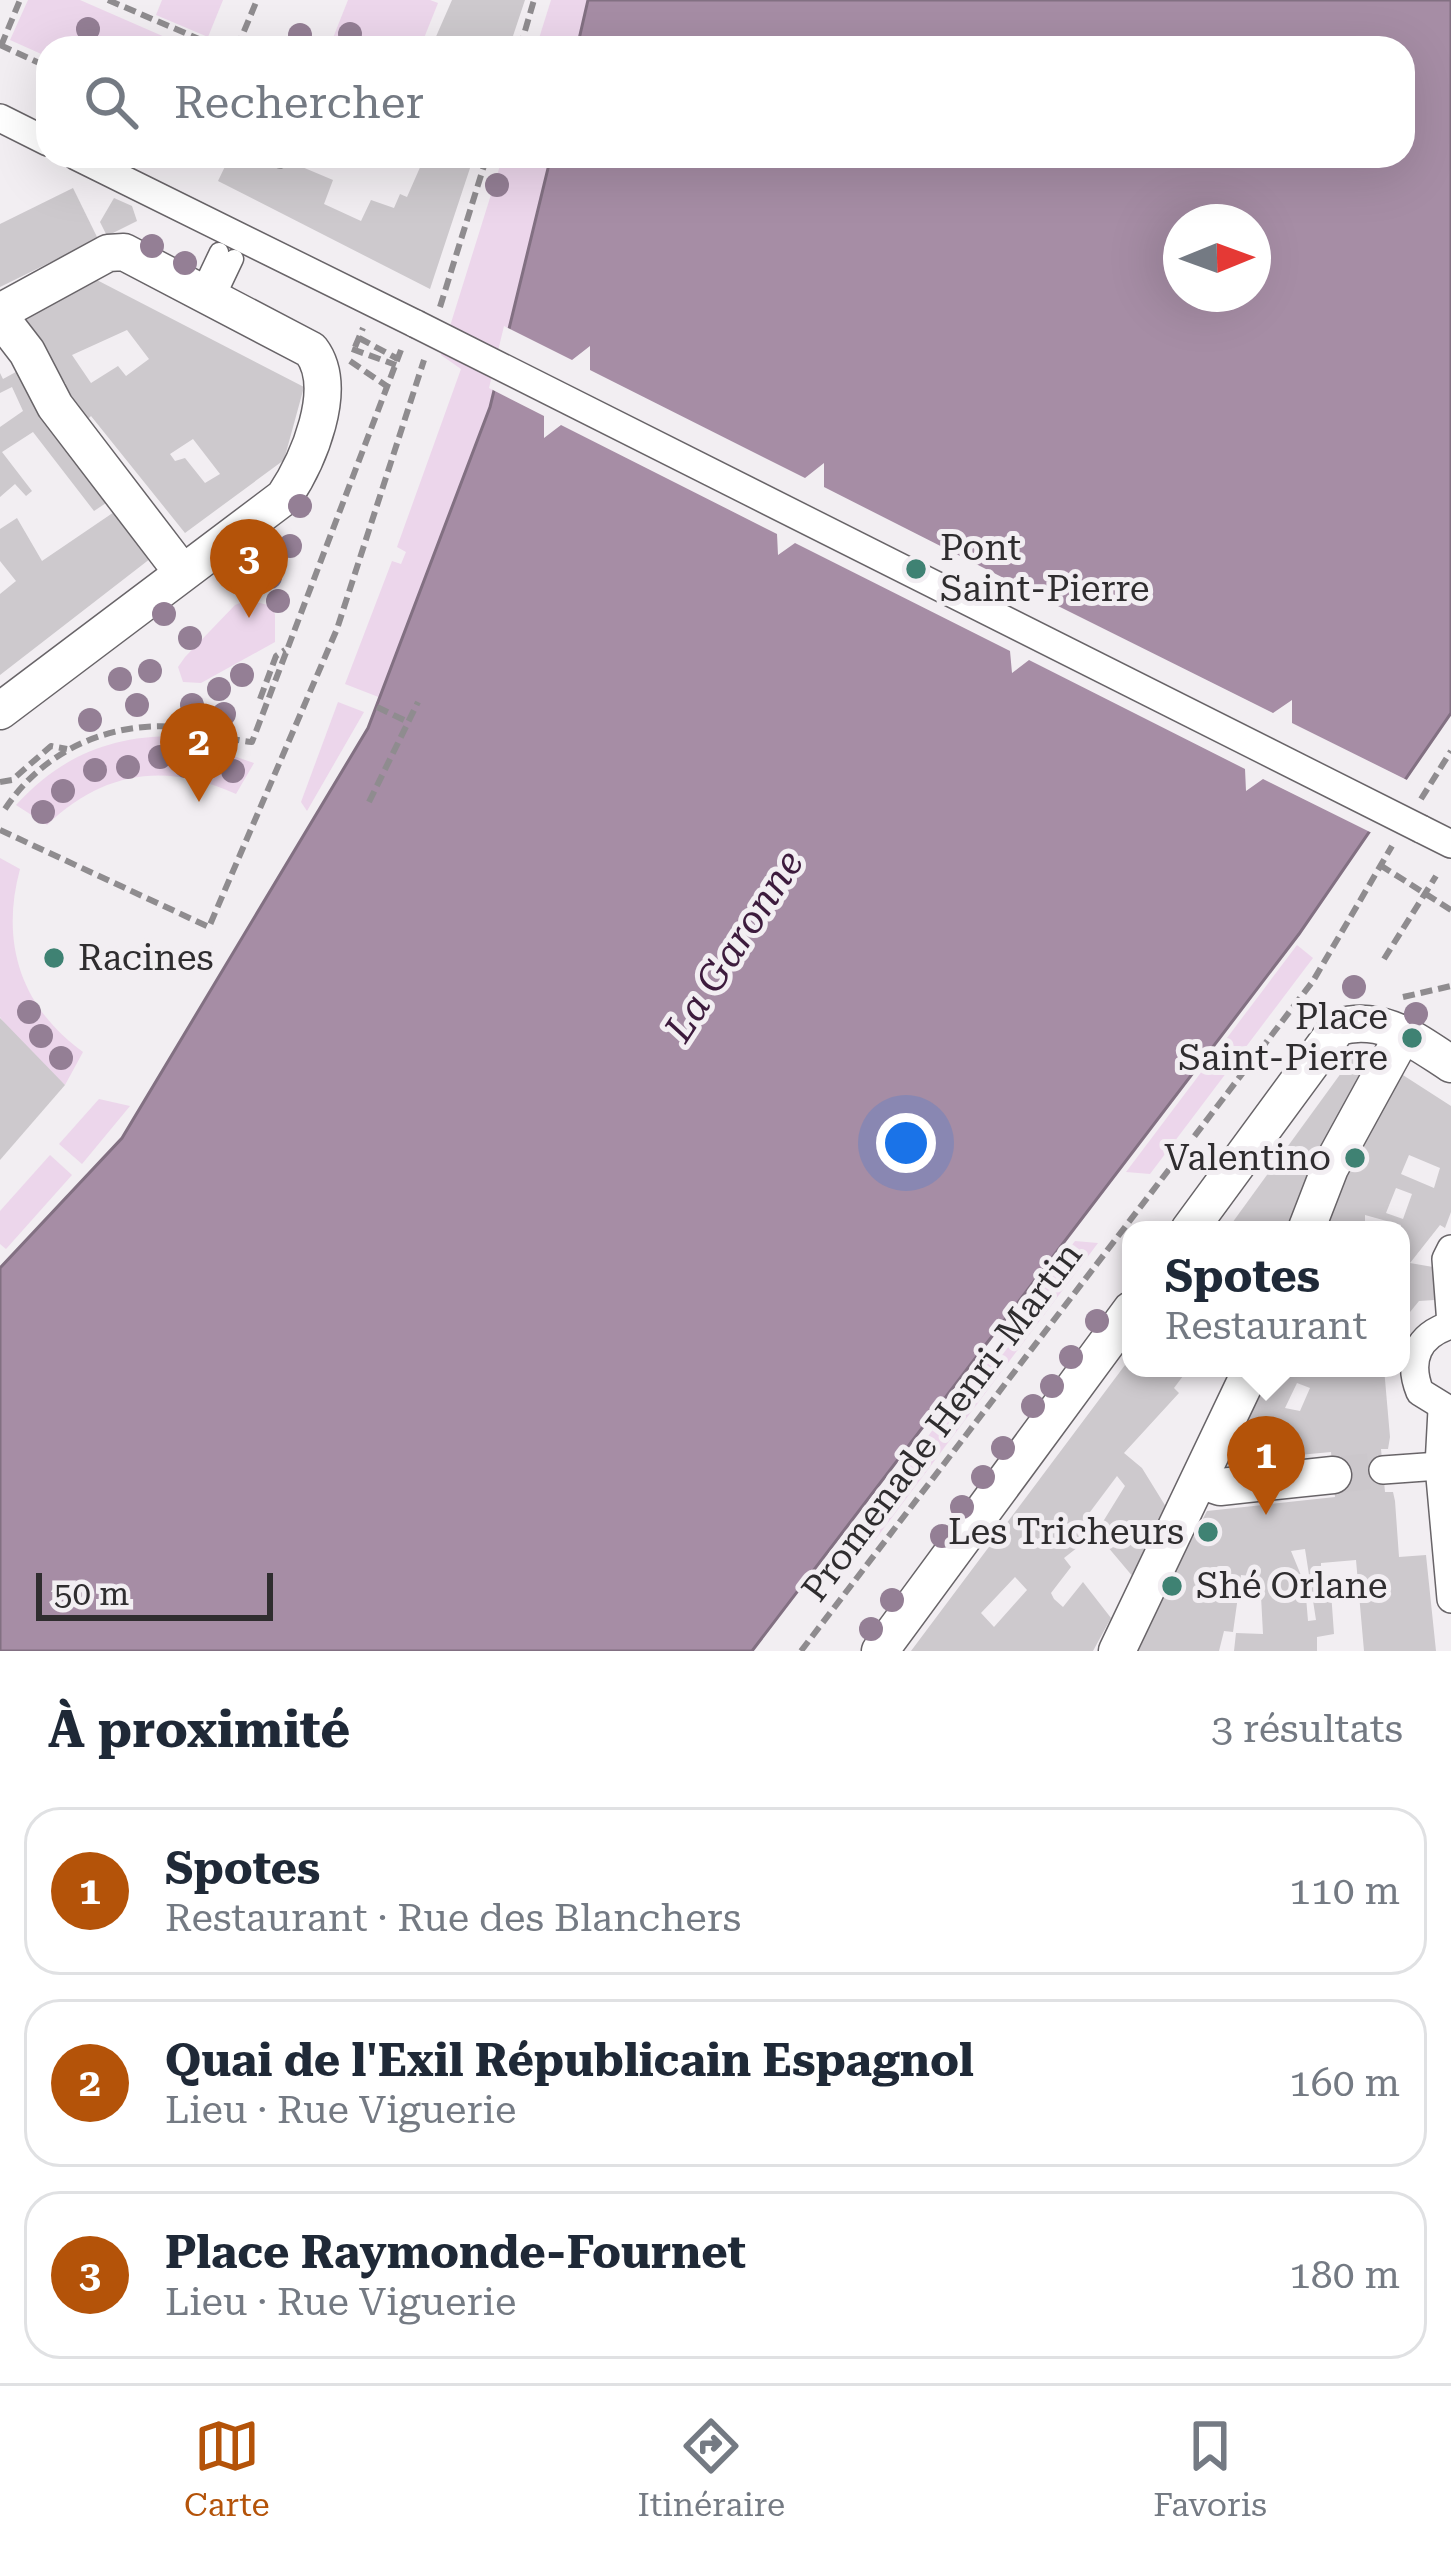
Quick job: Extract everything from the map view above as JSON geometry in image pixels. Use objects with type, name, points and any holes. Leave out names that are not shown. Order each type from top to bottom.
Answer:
[{"type":"street","points":[[0,118],[36,136]]},
{"type":"street","points":[[100,168],[1451,844]]},
{"type":"street","points":[[0,711],[284,497],[297,478],[322,398],[344,355],[311,350],[124,252],[108,254],[0,314],[27,352],[55,406],[182,572]]},
{"type":"street","points":[[1197,1221],[1338,1027],[1375,1023],[1404,1033],[1451,1064]]},
{"type":"street","points":[[1309,1221],[1330,1168],[1404,1033]]},
{"type":"street","points":[[1451,1249],[1446,1259],[1451,1324],[1425,1338],[1413,1364],[1420,1392],[1447,1410],[1439,1466],[1451,1599]]},
{"type":"street","points":[[880,1651],[1122,1322]]},
{"type":"street","points":[[1117,1651],[1248,1377]]},
{"type":"street","points":[[1383,1470],[1439,1466]]},
{"type":"street","points":[[1202,1481],[1220,1487],[1333,1475]]},
{"type":"lane","points":[[207,295],[226,255]]},
{"type":"path","points":[[20,0],[0,45],[36,62]]},
{"type":"path","points":[[108,0],[194,36]]},
{"type":"path","points":[[242,36],[256,0]]},
{"type":"path","points":[[524,36],[534,0]]},
{"type":"path","points":[[0,830],[209,927],[337,629],[426,333],[483,168]]},
{"type":"path","points":[[344,355],[360,334],[358,341],[399,358]]},
{"type":"path","points":[[344,355],[399,358]]},
{"type":"path","points":[[344,355],[392,389]]},
{"type":"path","points":[[5,809],[30,778],[67,749],[146,726],[253,742],[399,358]]},
{"type":"path","points":[[260,699],[276,656],[287,649]]},
{"type":"path","points":[[369,802],[418,702]]},
{"type":"path","points":[[377,707],[408,722]]},
{"type":"path","points":[[0,782],[12,780],[51,746],[67,749]]},
{"type":"path","name":"Promenade Henri-Martin","points":[[1130,1221],[1313,981],[1451,752]]},
{"type":"path","points":[[1383,867],[1451,910]]},
{"type":"path","points":[[1384,958],[1436,876]]},
{"type":"path","points":[[1409,995],[1451,986]]},
{"type":"path","name":"Promenade Henri-Martin","points":[[801,1651],[1122,1231]]},
{"type":"shaded area","points":[[28,0],[80,0],[162,36],[36,36],[36,52],[10,40]]},
{"type":"shaded area","points":[[162,0],[223,0],[208,36],[156,15]]},
{"type":"shaded area","points":[[348,0],[438,3],[425,36],[334,36]]},
{"type":"shaded area","points":[[551,0],[588,0],[580,36],[540,36]]},
{"type":"shaded area","points":[[499,168],[548,168],[490,407],[381,698],[345,684],[392,561],[401,564],[406,552],[397,547],[461,369],[441,355]]},
{"type":"shaded area","points":[[248,600],[268,605],[275,614],[275,642],[201,683],[183,682],[178,667],[185,657],[235,605]]},
{"type":"shaded area","points":[[338,702],[364,712],[307,811],[301,802]]},
{"type":"shaded area","points":[[175,736],[254,763],[236,794],[185,778],[136,777],[90,793],[47,825],[16,805],[50,774],[87,752],[128,740]]},
{"type":"shaded area","points":[[0,858],[20,869],[13,922],[21,971],[44,1015],[83,1052],[65,1085],[17,1042],[0,1017]]},
{"type":"shaded area","points":[[1297,945],[1313,958],[1150,1174],[1126,1172]]},
{"type":"shaded area","points":[[99,1099],[130,1106],[82,1164],[59,1144]]},
{"type":"shaded area","points":[[50,1155],[72,1175],[6,1249],[0,1244],[0,1211]]},
{"type":"shaded area","points":[[1075,1241],[1098,1243],[875,1540],[852,1537]]},
{"type":"water","name":"La Garonne","points":[[588,0],[1451,0],[1451,713],[1299,934],[752,1651],[0,1651],[0,1268],[122,1138],[368,728],[490,407],[548,168],[1415,168],[1415,36],[580,36]]},
{"type":"pier","name":"Pont Saint-Pierre","points":[[504,326],[572,360],[590,346],[590,370],[805,478],[824,463],[824,487],[1039,596],[1058,582],[1058,606],[1273,713],[1292,700],[1292,723],[1411,782],[1374,834],[1263,779],[1246,791],[1245,769],[1029,660],[1012,673],[1010,651],[795,543],[778,555],[777,534],[561,425],[544,438],[544,416],[489,388]]},
{"type":"building","points":[[452,0],[525,0],[513,36],[436,36]]},
{"type":"building","points":[[224,168],[304,168],[333,180],[324,204],[361,221],[371,200],[394,208],[400,194],[407,197],[420,168],[470,168],[430,289],[218,181]]},
{"type":"building","points":[[73,188],[98,239],[0,287],[0,224]]},
{"type":"building","points":[[114,198],[132,206],[137,221],[107,236],[100,222]]},
{"type":"building","points":[[93,278],[304,387],[284,460],[185,533],[91,416],[83,424],[58,390],[66,384],[14,320]],"holes":[[[127,330],[149,359],[126,376],[118,366],[91,383],[72,355]],[[193,439],[220,474],[205,483],[185,458],[175,461],[170,454]]]},
{"type":"building","points":[[25,367],[112,499],[94,511],[33,432],[2,452],[32,491],[26,496],[15,484],[0,497],[0,427],[23,411],[12,387],[0,393],[0,373],[3,379]]},
{"type":"building","points":[[120,508],[155,555],[0,675],[0,594],[16,581],[0,561],[0,529],[17,518],[42,561]]},
{"type":"building","points":[[0,1018],[65,1085],[0,1160]]},
{"type":"building","points":[[1372,1054],[1291,1221],[1234,1221],[1352,1058]]},
{"type":"building","points":[[1392,1068],[1451,1106],[1451,1212],[1445,1228],[1440,1225],[1410,1263],[1410,1221],[1365,1215],[1365,1221],[1323,1221]],"holes":[[[1409,1155],[1440,1168],[1434,1188],[1401,1174]],[[1396,1188],[1412,1194],[1403,1219],[1386,1213]]]},
{"type":"building","points":[[1410,1263],[1433,1267],[1435,1300],[1419,1301],[1410,1312]]},
{"type":"building","points":[[1122,1369],[1122,1377],[1182,1377],[1174,1388],[1179,1393],[1124,1453],[1142,1468],[1171,1515],[1134,1578],[1096,1533],[1064,1558],[1071,1567],[1051,1593],[1063,1607],[1083,1582],[1111,1618],[1093,1651],[911,1651]],"holes":[[[1117,1476],[1125,1486],[1096,1533],[1084,1520]],[[1015,1577],[1027,1590],[994,1627],[981,1613]]]},
{"type":"building","points":[[1260,1377],[1385,1377],[1390,1437],[1388,1449],[1381,1449],[1385,1492],[1393,1492],[1395,1501],[1399,1557],[1426,1555],[1436,1651],[1364,1651],[1356,1560],[1321,1563],[1321,1576],[1330,1578],[1334,1634],[1317,1637],[1317,1651],[1234,1651],[1236,1633],[1263,1634],[1260,1577],[1241,1575],[1233,1632],[1224,1631],[1219,1651],[1132,1651],[1207,1511],[1335,1497],[1331,1452],[1225,1462]],"holes":[[[1297,1383],[1310,1388],[1300,1411],[1285,1408]],[[1305,1549],[1316,1620],[1308,1621],[1305,1585],[1291,1551]]]},
{"type":"tunnel","points":[[1333,1475],[1383,1470]]},
{"type":"place","name":"Pont Saint-Pierre","points":[[916,569]]},
{"type":"place","name":"Place Raymonde-Fournet","points":[[249,618]]},
{"type":"place","name":"Quai de l'Exil Républicain Espagnol","points":[[199,802]]},
{"type":"place","name":"Racines","points":[[54,958]]},
{"type":"place","name":"Place Saint-Pierre","points":[[1412,1038]]},
{"type":"place","name":"Valentino","points":[[1355,1158]]},
{"type":"place","name":"Spotes","points":[[1266,1515]]},
{"type":"place","name":"Les Tricheurs","points":[[1208,1532]]},
{"type":"place","name":"Shé Orlane","points":[[1172,1586]]}]
